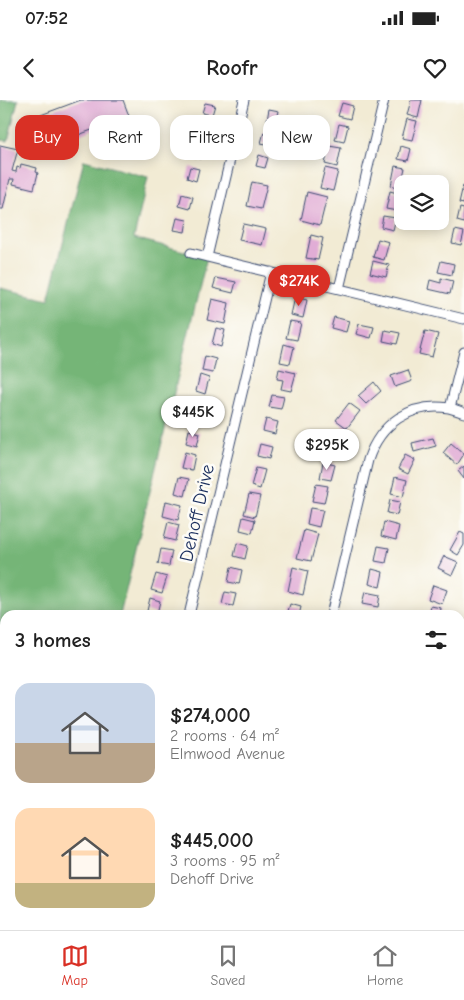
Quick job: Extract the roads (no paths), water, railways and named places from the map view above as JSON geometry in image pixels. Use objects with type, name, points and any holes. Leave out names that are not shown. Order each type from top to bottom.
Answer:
[{"type":"street","points":[[207,257],[244,100]]},
{"type":"street","points":[[339,289],[384,100]]},
{"type":"street","points":[[191,253],[464,318]]},
{"type":"street","name":"Dehoff Drive","points":[[190,610],[271,272]]},
{"type":"street","points":[[450,408],[464,352]]},
{"type":"street","points":[[332,610],[368,460],[374,444],[384,429],[400,416],[415,410],[450,408],[464,413]]}]
